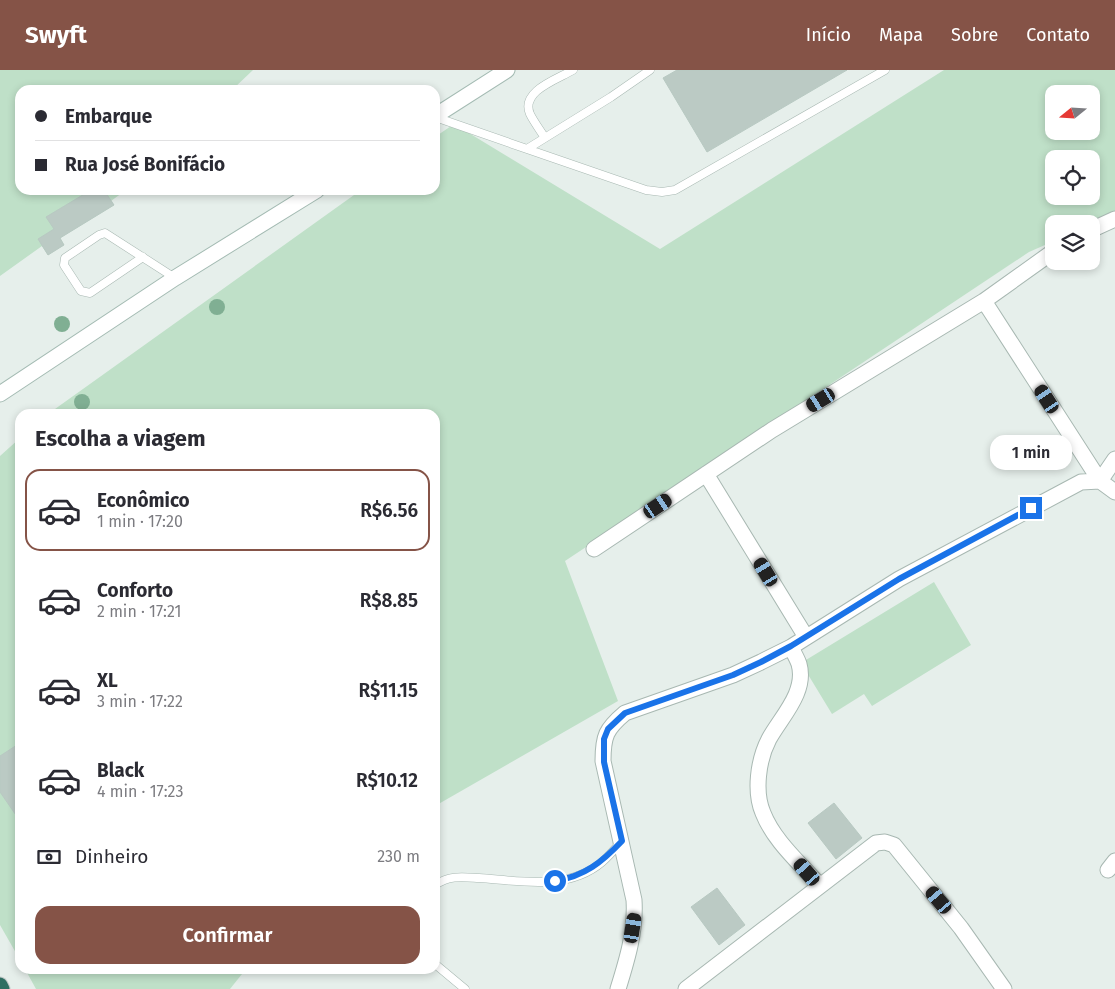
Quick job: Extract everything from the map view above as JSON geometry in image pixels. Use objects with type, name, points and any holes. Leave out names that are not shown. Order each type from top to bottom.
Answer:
[{"type":"highway","points":[[0,985],[2,989]]},
{"type":"street","points":[[440,114],[507,70]]},
{"type":"street","points":[[0,394],[175,278],[309,195]]},
{"type":"street","points":[[1100,226],[1115,219]]},
{"type":"street","points":[[594,549],[772,430],[984,301],[1045,257]]},
{"type":"street","points":[[984,301],[1100,481],[1115,492]]},
{"type":"street","points":[[1100,481],[1115,459]]},
{"type":"street","points":[[706,474],[806,637]]},
{"type":"street","points":[[618,989],[628,954],[635,917],[634,900],[604,762],[604,739],[608,729],[625,713],[733,675],[791,646],[899,579],[1081,482],[1100,481]]},
{"type":"street","points":[[791,646],[799,664],[799,684],[795,698],[768,741],[760,765],[759,798],[763,813],[773,832],[819,885]]},
{"type":"street","points":[[686,989],[819,885],[876,843],[884,842],[894,845],[962,928],[1004,989]]},
{"type":"lane","points":[[545,138],[530,114],[529,102],[536,91],[573,70]]},
{"type":"lane","points":[[527,149],[650,70]]},
{"type":"lane","points":[[440,119],[646,190],[662,192],[675,190],[885,70]]},
{"type":"lane","points":[[142,257],[90,292],[81,291],[64,265],[65,258],[105,233],[175,278]]},
{"type":"lane","points":[[440,883],[452,877],[543,882],[568,879],[581,875],[594,867],[622,841]]},
{"type":"lane","points":[[440,968],[465,989]]},
{"type":"green space","points":[[0,70],[253,70],[237,85],[15,85],[15,195],[119,195],[111,201],[114,205],[60,238],[64,245],[48,255],[42,246],[0,276]]},
{"type":"green space","points":[[944,70],[1115,70],[1115,211],[1100,218],[1100,215],[1045,215],[1045,245],[1029,252],[565,561],[618,701],[440,803],[440,409],[55,409],[354,195],[440,195],[440,134],[454,124],[660,249]]},
{"type":"green space","points":[[15,442],[15,951],[0,925],[0,456]]},
{"type":"green space","points":[[934,582],[971,645],[872,706],[864,694],[832,714],[801,663]]},
{"type":"green space","points":[[28,974],[242,974],[230,989],[36,989]]},
{"type":"building","points":[[677,70],[847,70],[707,152],[663,78]]},
{"type":"building","points":[[83,195],[107,195],[114,205],[60,238],[64,245],[48,255],[38,239],[54,229],[46,217]]},
{"type":"building","points":[[15,746],[15,814],[0,792],[0,756]]},
{"type":"building","points":[[834,803],[862,838],[836,859],[808,823]]},
{"type":"building","points":[[717,888],[745,925],[719,945],[691,907]]},
{"type":"route","points":[[555,881],[581,875],[602,862],[622,841],[603,750],[604,739],[608,729],[625,713],[733,675],[761,662],[791,646],[899,579],[1031,508]]}]
